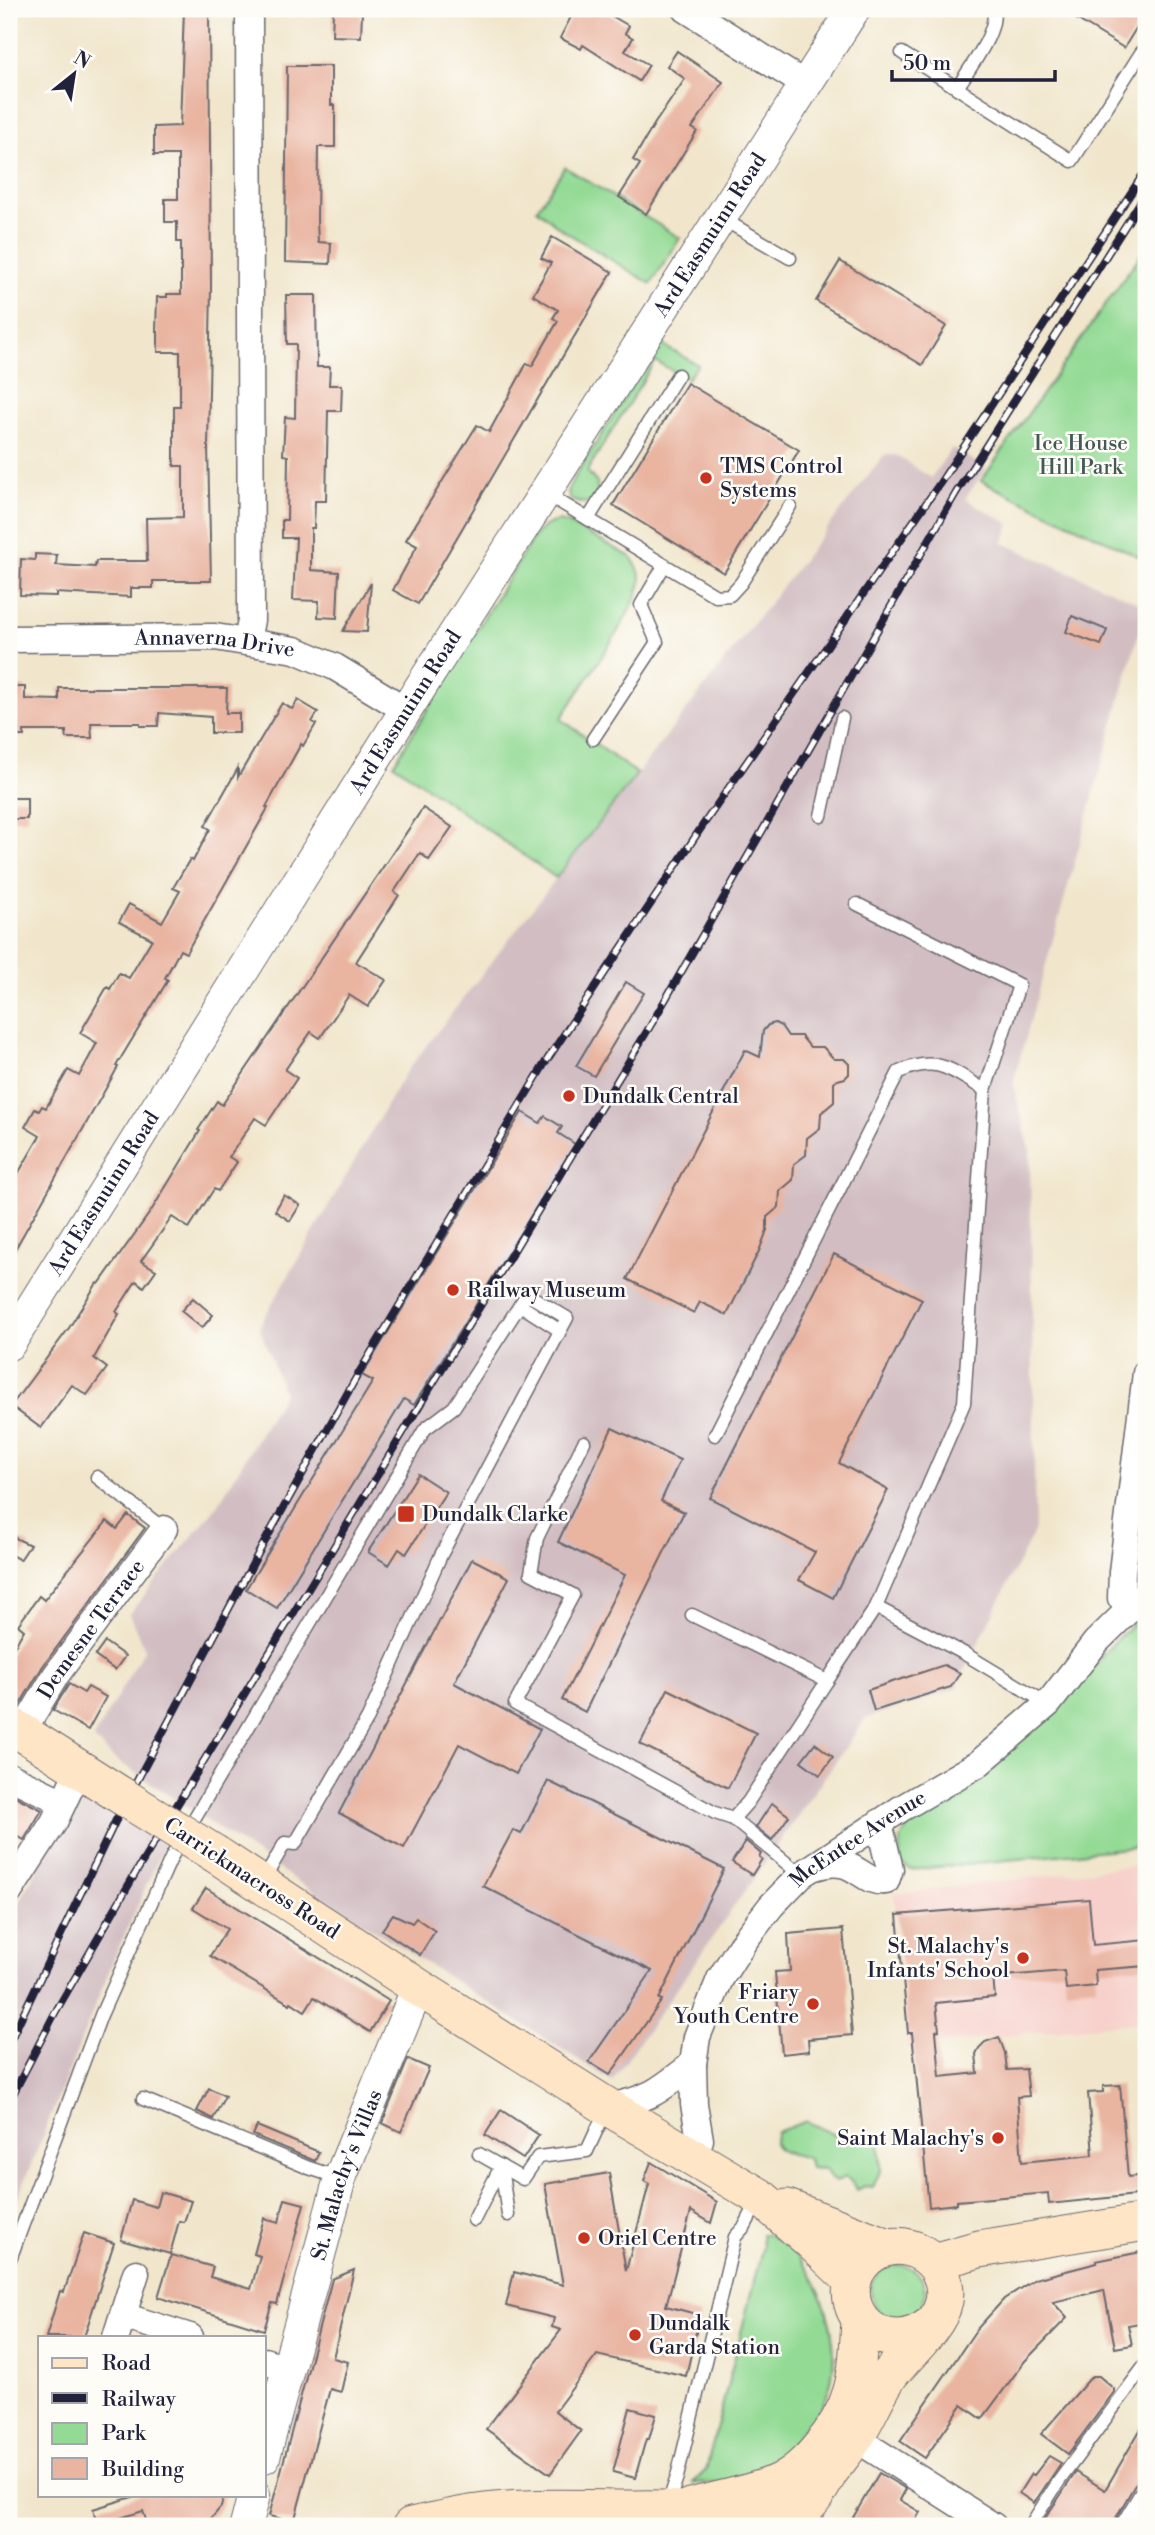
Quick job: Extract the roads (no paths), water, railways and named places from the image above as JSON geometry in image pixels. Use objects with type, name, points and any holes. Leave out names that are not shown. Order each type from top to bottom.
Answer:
[{"type":"main road","name":"Carrickmacross Road","points":[[15,1728],[608,2107],[760,2197]]},
{"type":"main road","points":[[411,2526],[485,2512],[598,2508],[672,2510],[724,2520],[780,2524],[799,2513],[819,2493],[830,2471],[855,2438],[889,2376],[940,2314],[945,2287],[933,2262],[913,2248],[888,2247],[760,2197]]},
{"type":"main road","points":[[760,2197],[853,2281]]},
{"type":"main road","points":[[933,2262],[979,2249],[1146,2222]]},
{"type":"main road","points":[[888,2247],[866,2259],[853,2281],[854,2307],[860,2319],[869,2329],[894,2339],[920,2334],[932,2325]]},
{"type":"main road","points":[[672,2510],[780,2482],[810,2460],[844,2416],[852,2394],[858,2365],[860,2319]]},
{"type":"street","points":[[247,642],[250,620],[249,9]]},
{"type":"street","points":[[686,9],[806,85]]},
{"type":"street","name":"Ard Easmuinn Road","points":[[9,1344],[406,710],[854,9]]},
{"type":"street","name":"Annaverna Drive","points":[[9,639],[215,637],[295,650],[335,667],[406,710]]},
{"type":"street","points":[[1139,1600],[1121,1598],[1146,1373]]},
{"type":"street","name":"Demesne Terrace","points":[[15,1728],[164,1529]]},
{"type":"street","name":"McEntee Avenue","points":[[692,2155],[700,2140],[694,2104],[693,2064],[697,2037],[720,1979],[771,1906],[807,1871],[879,1823],[978,1764],[1048,1704],[1096,1642],[1139,1600]]},
{"type":"street","points":[[9,1892],[54,1822],[82,1771]]},
{"type":"street","points":[[9,1776],[63,1802]]},
{"type":"street","points":[[807,1871],[828,1863],[843,1862],[879,1882],[886,1881],[891,1870],[879,1823]]},
{"type":"street","name":"St. Malachy's Villas","points":[[266,2442],[276,2365],[340,2178],[418,1987]]},
{"type":"street","points":[[608,2107],[656,2093],[693,2064]]},
{"type":"street","points":[[136,2273],[119,2327],[183,2336]]},
{"type":"street","points":[[855,2438],[993,2526]]},
{"type":"street","points":[[780,2482],[774,2501],[780,2524]]},
{"type":"street","points":[[246,2526],[254,2496]]},
{"type":"street","points":[[1129,2526],[1146,2498]]},
{"type":"lane","points":[[957,88],[989,37],[993,9]]},
{"type":"lane","points":[[902,53],[1072,161],[1146,48]]},
{"type":"lane","points":[[721,218],[790,258]]},
{"type":"lane","points":[[588,519],[678,375]]},
{"type":"lane","points":[[545,493],[716,596],[730,595],[741,583],[790,506]]},
{"type":"lane","points":[[593,738],[657,642],[641,605],[664,566]]},
{"type":"lane","points":[[821,816],[842,718]]},
{"type":"lane","points":[[733,1819],[748,1802],[876,1607],[964,1403],[985,1090],[1019,985],[857,904]]},
{"type":"lane","points":[[715,1435],[899,1072],[927,1062],[943,1066],[985,1090]]},
{"type":"lane","points":[[261,1884],[285,1843],[295,1844],[368,1717],[441,1555],[567,1318],[524,1299]]},
{"type":"lane","points":[[524,1299],[559,1330]]},
{"type":"lane","points":[[9,2262],[101,2015],[172,1856],[425,1429],[454,1407],[524,1299]]},
{"type":"lane","points":[[584,1442],[537,1538],[531,1573],[573,1595],[515,1704],[715,1813],[733,1819],[807,1871]]},
{"type":"lane","points":[[97,1477],[164,1529]]},
{"type":"lane","points":[[876,1607],[965,1654],[1048,1704]]},
{"type":"lane","points":[[692,1615],[827,1681]]},
{"type":"lane","points":[[143,2099],[309,2168],[340,2178]]},
{"type":"lane","points":[[480,2154],[523,2179],[538,2157],[587,2151],[608,2107]]},
{"type":"lane","points":[[501,2166],[508,2215]]},
{"type":"lane","points":[[474,2220],[501,2166]]},
{"type":"lane","points":[[672,2510],[677,2477],[735,2237],[745,2226],[760,2197]]},
{"type":"lane","points":[[1030,2526],[1059,2481],[1146,2364]]},
{"type":"railway","points":[[9,2043],[115,1822],[259,1552],[357,1376],[545,1063],[703,825],[940,483],[1146,170]]},
{"type":"railway","points":[[9,2102],[56,2011],[135,1874],[652,1023],[956,493],[1146,193]]},
{"type":"place","name":"TMS Control Systems","points":[[706,478]]},
{"type":"place","name":"Dundalk Central","points":[[569,1096]]},
{"type":"place","name":"Railway Museum","points":[[453,1290]]},
{"type":"place","name":"Dundalk Clarke","points":[[406,1514]]},
{"type":"place","name":"St. Malachy's Infants' School","points":[[1023,1958]]},
{"type":"place","name":"Friary Youth Centre","points":[[813,2004]]},
{"type":"place","name":"Saint Malachy's","points":[[998,2138]]},
{"type":"place","name":"Oriel Centre","points":[[584,2238]]},
{"type":"place","name":"Dundalk Garda Station","points":[[635,2335]]},
{"type":"park label","name":"Ice House Hill Park","points":[[1081,455]]}]
